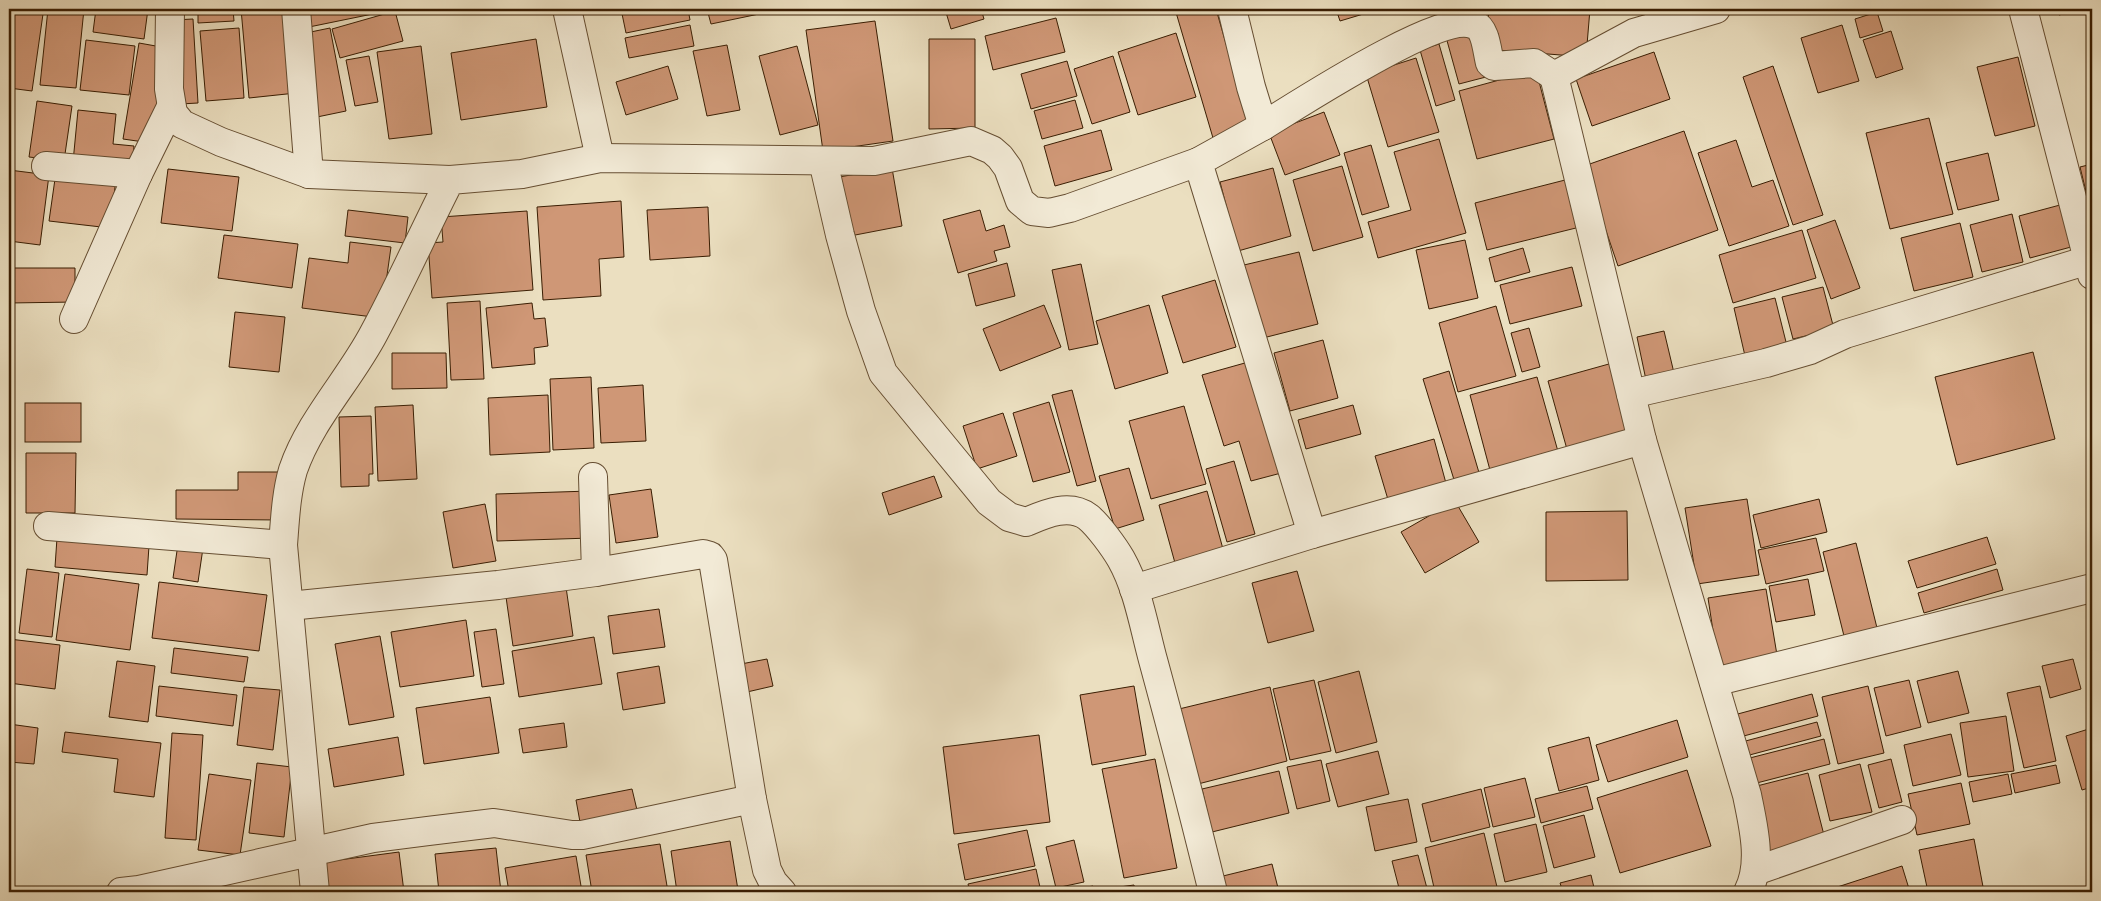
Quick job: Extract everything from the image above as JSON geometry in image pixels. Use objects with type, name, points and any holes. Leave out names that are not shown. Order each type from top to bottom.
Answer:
[{"type":"street","points":[[170,9],[169,89],[171,107],[177,120],[188,128],[309,174],[450,180],[522,174],[600,158],[874,161],[971,141],[992,150],[1000,157],[1008,168],[1020,201],[1032,211],[1049,213],[1070,208],[1198,162],[1264,126],[1374,59],[1416,38],[1437,30],[1471,23],[1478,25],[1482,31],[1490,62],[1494,66],[1534,62],[1554,76],[1642,440],[1747,795],[1755,848],[1752,882],[1902,820]]},
{"type":"street","points":[[296,9],[309,174]]},
{"type":"street","points":[[567,9],[600,158]]},
{"type":"street","points":[[1232,9],[1251,87],[1264,126]]},
{"type":"street","points":[[1554,76],[1634,33],[1716,9]]},
{"type":"street","points":[[1630,394],[1810,350],[1845,334],[2091,264],[2023,9]]},
{"type":"street","points":[[74,319],[138,174],[171,107]]},
{"type":"street","points":[[823,161],[840,235],[856,292],[884,373],[990,502],[1009,517],[1026,522],[1048,513],[1066,510],[1087,517],[1121,559],[1134,588],[1183,768],[1213,892]]},
{"type":"street","points":[[1198,162],[1312,534]]},
{"type":"street","points":[[46,166],[138,174]]},
{"type":"street","points":[[315,892],[283,545],[288,494],[293,470],[304,446],[373,336],[402,281],[427,224],[450,180]]},
{"type":"street","points":[[1134,588],[1312,534],[1642,440]]},
{"type":"street","points":[[593,477],[596,572]]},
{"type":"street","points":[[48,526],[283,545]]},
{"type":"street","points":[[289,606],[498,585],[596,572],[703,554],[710,556],[714,560],[752,799],[767,870],[773,882],[782,892]]},
{"type":"street","points":[[1714,682],[2092,588]]},
{"type":"street","points":[[121,892],[140,890],[374,838],[494,823],[582,835],[752,799]]},
{"type":"building","points":[[9,9],[43,14],[32,91],[9,88]]},
{"type":"building","points":[[48,9],[84,9],[76,88],[40,85]]},
{"type":"building","points":[[96,9],[148,9],[144,39],[93,32]]},
{"type":"building","points":[[198,9],[233,9],[234,21],[198,23]]},
{"type":"building","points":[[241,9],[289,9],[296,93],[249,98]]},
{"type":"building","points":[[305,9],[397,9],[309,27]]},
{"type":"building","points":[[621,9],[688,9],[690,20],[626,33]]},
{"type":"building","points":[[707,9],[758,9],[759,14],[711,24]]},
{"type":"building","points":[[945,9],[981,9],[984,19],[951,29]]},
{"type":"building","points":[[1175,9],[1216,9],[1250,127],[1213,138]]},
{"type":"building","points":[[1336,9],[1380,9],[1340,21]]},
{"type":"building","points":[[1489,9],[1590,9],[1586,57],[1497,50],[1498,33],[1487,32]]},
{"type":"building","points":[[2058,9],[2083,9],[2059,15]]},
{"type":"building","points":[[395,11],[403,41],[340,58],[332,29]]},
{"type":"building","points":[[1877,12],[1883,31],[1860,38],[1855,19]]},
{"type":"building","points":[[1056,18],[1065,52],[993,70],[985,36]]},
{"type":"building","points":[[193,19],[198,103],[180,104],[174,20]]},
{"type":"building","points":[[875,21],[893,141],[823,151],[806,30]]},
{"type":"building","points":[[690,25],[694,46],[629,58],[625,38]]},
{"type":"building","points":[[1842,25],[1859,81],[1818,93],[1801,38]]},
{"type":"building","points":[[239,28],[244,98],[206,101],[200,31]]},
{"type":"building","points":[[330,28],[346,111],[317,117],[301,34]]},
{"type":"building","points":[[1473,30],[1486,77],[1459,84],[1446,37]]},
{"type":"building","points":[[1891,31],[1903,69],[1876,78],[1863,40]]},
{"type":"building","points":[[1176,33],[1196,97],[1138,115],[1118,52]]},
{"type":"building","points":[[536,39],[547,107],[461,120],[451,53]]},
{"type":"building","points":[[929,39],[975,39],[975,128],[929,129]]},
{"type":"building","points":[[86,40],[135,46],[129,95],[80,90]]},
{"type":"building","points":[[139,43],[167,48],[151,143],[123,139]]},
{"type":"building","points":[[1439,44],[1455,100],[1436,106],[1420,50]]},
{"type":"building","points":[[727,45],[740,110],[707,116],[693,51]]},
{"type":"building","points":[[421,46],[432,134],[389,139],[377,52]]},
{"type":"building","points":[[797,46],[818,125],[780,135],[759,56]]},
{"type":"building","points":[[1654,52],[1670,99],[1592,126],[1576,79]]},
{"type":"building","points":[[369,56],[378,102],[355,106],[346,60]]},
{"type":"building","points":[[1113,56],[1130,112],[1092,124],[1074,69]]},
{"type":"building","points":[[2018,57],[2035,126],[1995,136],[1977,67]]},
{"type":"building","points":[[1416,58],[1439,132],[1388,147],[1366,74]]},
{"type":"building","points":[[1067,61],[1077,96],[1031,109],[1021,74]]},
{"type":"building","points":[[668,66],[678,99],[626,115],[616,82]]},
{"type":"building","points":[[1773,66],[1823,215],[1793,225],[1743,77]]},
{"type":"building","points":[[1536,70],[1554,139],[1477,159],[1459,91]]},
{"type":"building","points":[[1075,100],[1083,128],[1042,139],[1034,111]]},
{"type":"building","points":[[37,101],[72,106],[64,161],[29,157]]},
{"type":"building","points":[[78,110],[116,114],[113,144],[134,146],[132,168],[73,162]]},
{"type":"building","points":[[1324,112],[1340,155],[1285,175],[1269,133]]},
{"type":"building","points":[[1929,118],[1953,214],[1890,229],[1866,133]]},
{"type":"building","points":[[1101,130],[1112,170],[1055,186],[1044,146]]},
{"type":"building","points":[[1684,131],[1718,230],[1618,266],[1584,166]]},
{"type":"building","points":[[1439,139],[1466,233],[1378,258],[1368,222],[1411,210],[1394,152]]},
{"type":"building","points":[[1736,140],[1752,187],[1773,180],[1789,226],[1729,246],[1698,153]]},
{"type":"building","points":[[1371,145],[1389,207],[1362,215],[1344,153]]},
{"type":"building","points":[[1988,153],[1999,200],[1958,210],[1946,163]]},
{"type":"building","points":[[2092,164],[2092,216],[2080,167]]},
{"type":"building","points":[[1342,166],[1363,237],[1313,251],[1293,180]]},
{"type":"building","points":[[892,168],[902,226],[850,236],[839,177]]},
{"type":"building","points":[[1273,168],[1291,236],[1238,251],[1220,182]]},
{"type":"building","points":[[168,169],[239,177],[232,231],[161,223]]},
{"type":"building","points":[[9,170],[49,175],[40,245],[9,241]]},
{"type":"building","points":[[56,172],[116,179],[110,228],[49,221]]},
{"type":"building","points":[[1569,179],[1580,227],[1487,250],[1475,203]]},
{"type":"building","points":[[621,201],[624,257],[599,259],[601,296],[543,300],[537,207]]},
{"type":"building","points":[[2060,205],[2071,247],[2030,258],[2019,216]]},
{"type":"building","points":[[708,207],[710,256],[650,260],[647,210]]},
{"type":"building","points":[[348,210],[408,217],[405,243],[345,236]]},
{"type":"building","points":[[980,210],[986,231],[1004,225],[1010,247],[994,251],[997,261],[958,273],[943,220]]},
{"type":"building","points":[[527,211],[533,290],[432,298],[428,243],[443,242],[441,217]]},
{"type":"building","points":[[2012,214],[2023,262],[1982,272],[1970,225]]},
{"type":"building","points":[[1835,220],[1860,288],[1831,299],[1807,230]]},
{"type":"building","points":[[1960,223],[1973,277],[1914,291],[1901,238]]},
{"type":"building","points":[[1802,230],[1816,278],[1733,303],[1719,255]]},
{"type":"building","points":[[224,235],[298,244],[292,288],[218,278]]},
{"type":"building","points":[[1465,240],[1478,298],[1429,309],[1416,250]]},
{"type":"building","points":[[350,242],[391,247],[381,318],[302,308],[309,258],[348,263]]},
{"type":"building","points":[[1523,248],[1530,272],[1495,282],[1489,258]]},
{"type":"building","points":[[1299,252],[1318,324],[1263,338],[1244,265]]},
{"type":"building","points":[[1007,263],[1015,296],[976,306],[968,274]]},
{"type":"building","points":[[1081,264],[1098,344],[1069,350],[1052,270]]},
{"type":"building","points":[[1572,267],[1582,306],[1510,324],[1500,285]]},
{"type":"building","points":[[9,268],[75,268],[75,302],[9,303]]},
{"type":"building","points":[[1215,280],[1236,347],[1183,363],[1162,296]]},
{"type":"building","points":[[1823,287],[1834,329],[1793,339],[1782,297]]},
{"type":"building","points":[[1775,298],[1787,346],[1745,356],[1734,308]]},
{"type":"building","points":[[480,301],[484,379],[451,380],[447,303]]},
{"type":"building","points":[[532,303],[534,319],[545,318],[548,346],[534,348],[535,364],[492,368],[486,308]]},
{"type":"building","points":[[1044,305],[1061,347],[1000,371],[983,329]]},
{"type":"building","points":[[1149,305],[1168,373],[1115,389],[1096,321]]},
{"type":"building","points":[[1496,306],[1516,376],[1458,392],[1439,323]]},
{"type":"building","points":[[235,312],[285,317],[279,372],[229,367]]},
{"type":"building","points":[[1529,328],[1540,367],[1522,372],[1511,333]]},
{"type":"building","points":[[1664,331],[1674,373],[1646,380],[1637,337]]},
{"type":"building","points":[[1323,340],[1338,398],[1290,411],[1274,353]]},
{"type":"building","points":[[2033,352],[2055,439],[1957,465],[1935,377]]},
{"type":"building","points":[[392,353],[446,353],[447,388],[392,389]]},
{"type":"building","points":[[1252,361],[1285,472],[1251,481],[1239,441],[1224,446],[1202,375]]},
{"type":"building","points":[[1616,362],[1636,433],[1568,453],[1548,381]]},
{"type":"building","points":[[1449,371],[1480,476],[1455,483],[1423,379]]},
{"type":"building","points":[[591,377],[594,448],[553,450],[550,379]]},
{"type":"building","points":[[1537,377],[1559,455],[1491,474],[1470,395]]},
{"type":"building","points":[[643,385],[646,441],[601,443],[598,388]]},
{"type":"building","points":[[1072,390],[1096,481],[1077,486],[1052,395]]},
{"type":"building","points":[[548,395],[550,452],[490,455],[488,398]]},
{"type":"building","points":[[1049,402],[1070,472],[1033,482],[1013,413]]},
{"type":"building","points":[[25,403],[81,403],[81,442],[25,442]]},
{"type":"building","points":[[413,405],[417,479],[378,481],[375,407]]},
{"type":"building","points":[[1353,405],[1361,434],[1306,449],[1298,420]]},
{"type":"building","points":[[1184,406],[1206,484],[1151,499],[1129,421]]},
{"type":"building","points":[[1003,413],[1017,456],[977,469],[963,426]]},
{"type":"building","points":[[371,416],[373,474],[369,474],[369,486],[341,487],[339,417]]},
{"type":"building","points":[[1434,439],[1447,487],[1389,503],[1375,456]]},
{"type":"building","points":[[26,453],[76,453],[75,513],[26,513]]},
{"type":"building","points":[[1234,461],[1255,534],[1227,542],[1206,469]]},
{"type":"building","points":[[1129,468],[1144,520],[1115,529],[1099,476]]},
{"type":"building","points":[[238,472],[278,472],[278,520],[176,519],[176,490],[238,490]]},
{"type":"building","points":[[934,476],[942,497],[889,515],[882,493]]},
{"type":"building","points":[[651,489],[658,537],[616,543],[609,495]]},
{"type":"building","points":[[590,491],[591,538],[497,541],[496,494]]},
{"type":"building","points":[[1207,491],[1223,549],[1175,563],[1159,505]]},
{"type":"building","points":[[1747,499],[1759,575],[1697,584],[1685,508]]},
{"type":"building","points":[[1819,499],[1827,532],[1761,548],[1753,515]]},
{"type":"building","points":[[1455,501],[1479,542],[1425,573],[1401,532]]},
{"type":"building","points":[[485,504],[496,561],[453,568],[443,512]]},
{"type":"building","points":[[1627,511],[1628,580],[1546,581],[1546,512]]},
{"type":"building","points":[[1987,537],[1996,564],[1917,588],[1908,561]]},
{"type":"building","points":[[57,538],[149,546],[147,575],[55,567]]},
{"type":"building","points":[[1816,538],[1824,571],[1766,584],[1758,550]]},
{"type":"building","points":[[1856,543],[1879,636],[1846,644],[1823,552]]},
{"type":"building","points":[[178,544],[203,548],[198,582],[173,578]]},
{"type":"building","points":[[27,569],[59,573],[52,637],[19,633]]},
{"type":"building","points":[[1997,569],[2003,590],[1924,613],[1918,593]]},
{"type":"building","points":[[1297,571],[1314,631],[1268,643],[1252,583]]},
{"type":"building","points":[[65,574],[139,584],[130,650],[56,640]]},
{"type":"building","points":[[1808,579],[1815,615],[1776,622],[1769,586]]},
{"type":"building","points":[[159,582],[267,595],[259,651],[152,638]]},
{"type":"building","points":[[566,587],[573,636],[513,646],[506,597]]},
{"type":"building","points":[[1766,589],[1778,661],[1719,670],[1708,598]]},
{"type":"building","points":[[659,609],[665,647],[613,654],[608,616]]},
{"type":"building","points":[[466,620],[474,676],[400,687],[391,632]]},
{"type":"building","points":[[496,629],[504,684],[482,687],[474,632]]},
{"type":"building","points":[[380,636],[394,717],[349,725],[335,644]]},
{"type":"building","points":[[594,637],[602,684],[519,697],[512,651]]},
{"type":"building","points":[[9,639],[60,645],[55,689],[9,683]]},
{"type":"building","points":[[174,648],[248,657],[244,682],[171,673]]},
{"type":"building","points":[[767,659],[773,686],[747,692],[741,664]]},
{"type":"building","points":[[2073,659],[2081,689],[2050,698],[2042,666]]},
{"type":"building","points":[[117,661],[155,666],[148,722],[109,717]]},
{"type":"building","points":[[659,666],[665,703],[623,710],[617,673]]},
{"type":"building","points":[[1359,671],[1377,742],[1336,753],[1318,682]]},
{"type":"building","points":[[1958,671],[1969,713],[1928,723],[1917,681]]},
{"type":"building","points":[[1314,680],[1331,751],[1290,760],[1273,689]]},
{"type":"building","points":[[1909,680],[1921,727],[1886,736],[1874,688]]},
{"type":"building","points":[[159,686],[237,695],[233,726],[156,716]]},
{"type":"building","points":[[1134,686],[1146,755],[1092,765],[1080,695]]},
{"type":"building","points":[[1868,686],[1884,753],[1838,764],[1822,697]]},
{"type":"building","points":[[2040,686],[2056,761],[2024,768],[2007,693]]},
{"type":"building","points":[[244,687],[280,690],[273,750],[237,745]]},
{"type":"building","points":[[1270,687],[1287,761],[1198,784],[1179,709]]},
{"type":"building","points":[[1812,694],[1818,716],[1740,737],[1734,715]]},
{"type":"building","points":[[490,697],[499,753],[424,764],[416,708]]},
{"type":"building","points":[[2006,716],[2014,771],[1968,777],[1960,723]]},
{"type":"building","points":[[1677,720],[1688,757],[1608,782],[1596,745]]},
{"type":"building","points":[[1817,722],[1821,736],[1742,757],[1738,743]]},
{"type":"building","points":[[564,723],[567,747],[523,753],[519,729]]},
{"type":"building","points":[[9,724],[38,728],[34,764],[9,762]]},
{"type":"building","points":[[2092,728],[2092,787],[2082,790],[2066,736]]},
{"type":"building","points":[[65,732],[161,743],[154,797],[114,792],[118,759],[62,752]]},
{"type":"building","points":[[172,733],[203,735],[196,840],[165,838]]},
{"type":"building","points":[[1951,734],[1961,775],[1913,786],[1904,745]]},
{"type":"building","points":[[1039,735],[1050,822],[954,834],[943,747]]},
{"type":"building","points":[[398,737],[404,775],[334,787],[328,749]]},
{"type":"building","points":[[1589,737],[1599,780],[1559,791],[1548,748]]},
{"type":"building","points":[[1824,739],[1830,764],[1749,785],[1742,760]]},
{"type":"building","points":[[1378,751],[1389,794],[1338,807],[1326,764]]},
{"type":"building","points":[[1155,759],[1177,868],[1124,878],[1102,769]]},
{"type":"building","points":[[1891,759],[1902,802],[1879,808],[1868,765]]},
{"type":"building","points":[[1321,760],[1330,801],[1297,809],[1287,767]]},
{"type":"building","points":[[257,763],[292,767],[284,837],[249,833]]},
{"type":"building","points":[[1860,764],[1872,812],[1830,821],[1819,775]]},
{"type":"building","points":[[2056,765],[2060,783],[2015,793],[2011,774]]},
{"type":"building","points":[[9,770],[14,771],[9,818]]},
{"type":"building","points":[[1687,770],[1711,846],[1620,873],[1597,798]]},
{"type":"building","points":[[1279,771],[1289,813],[1212,832],[1202,789]]},
{"type":"building","points":[[1808,773],[1825,839],[1766,853],[1749,788]]},
{"type":"building","points":[[209,774],[251,780],[240,855],[198,850]]},
{"type":"building","points":[[2008,774],[2012,794],[1973,802],[1969,782]]},
{"type":"building","points":[[1525,778],[1535,817],[1493,827],[1484,788]]},
{"type":"building","points":[[1961,783],[1970,824],[1917,835],[1908,794]]},
{"type":"building","points":[[1587,786],[1593,809],[1541,823],[1535,799]]},
{"type":"building","points":[[632,789],[637,810],[580,822],[576,800]]},
{"type":"building","points":[[1481,789],[1490,827],[1431,842],[1422,804]]},
{"type":"building","points":[[1408,799],[1417,842],[1375,851],[1366,807]]},
{"type":"building","points":[[1584,815],[1595,857],[1554,868],[1543,826]]},
{"type":"building","points":[[1536,824],[1547,872],[1505,882],[1494,834]]},
{"type":"building","points":[[1027,830],[1035,866],[965,880],[958,844]]},
{"type":"building","points":[[1484,833],[1497,887],[1473,892],[1435,892],[1425,848]]},
{"type":"building","points":[[1974,839],[1984,892],[1928,892],[1919,850]]},
{"type":"building","points":[[1074,840],[1084,882],[1056,888],[1046,847]]},
{"type":"building","points":[[730,841],[738,890],[724,892],[677,892],[671,851]]},
{"type":"building","points":[[660,844],[668,892],[592,892],[586,855]]},
{"type":"building","points":[[496,848],[501,892],[439,892],[435,854]]},
{"type":"building","points":[[399,852],[404,892],[328,892],[324,862]]},
{"type":"building","points":[[1418,855],[1428,892],[1400,892],[1392,861]]},
{"type":"building","points":[[576,856],[582,892],[509,892],[505,868]]},
{"type":"building","points":[[2092,859],[2092,892],[2045,892],[2091,886],[2087,860]]},
{"type":"building","points":[[1272,864],[1279,892],[1227,892],[1223,876]]},
{"type":"building","points":[[1902,866],[1910,892],[1822,892]]},
{"type":"building","points":[[1036,869],[1041,892],[970,892],[968,884]]},
{"type":"building","points":[[1591,875],[1595,892],[1563,892],[1560,883]]},
{"type":"building","points":[[1134,885],[1135,892],[1098,892],[1098,890]]},
{"type":"building","points":[[1093,886],[1094,892],[1058,892]]}]
